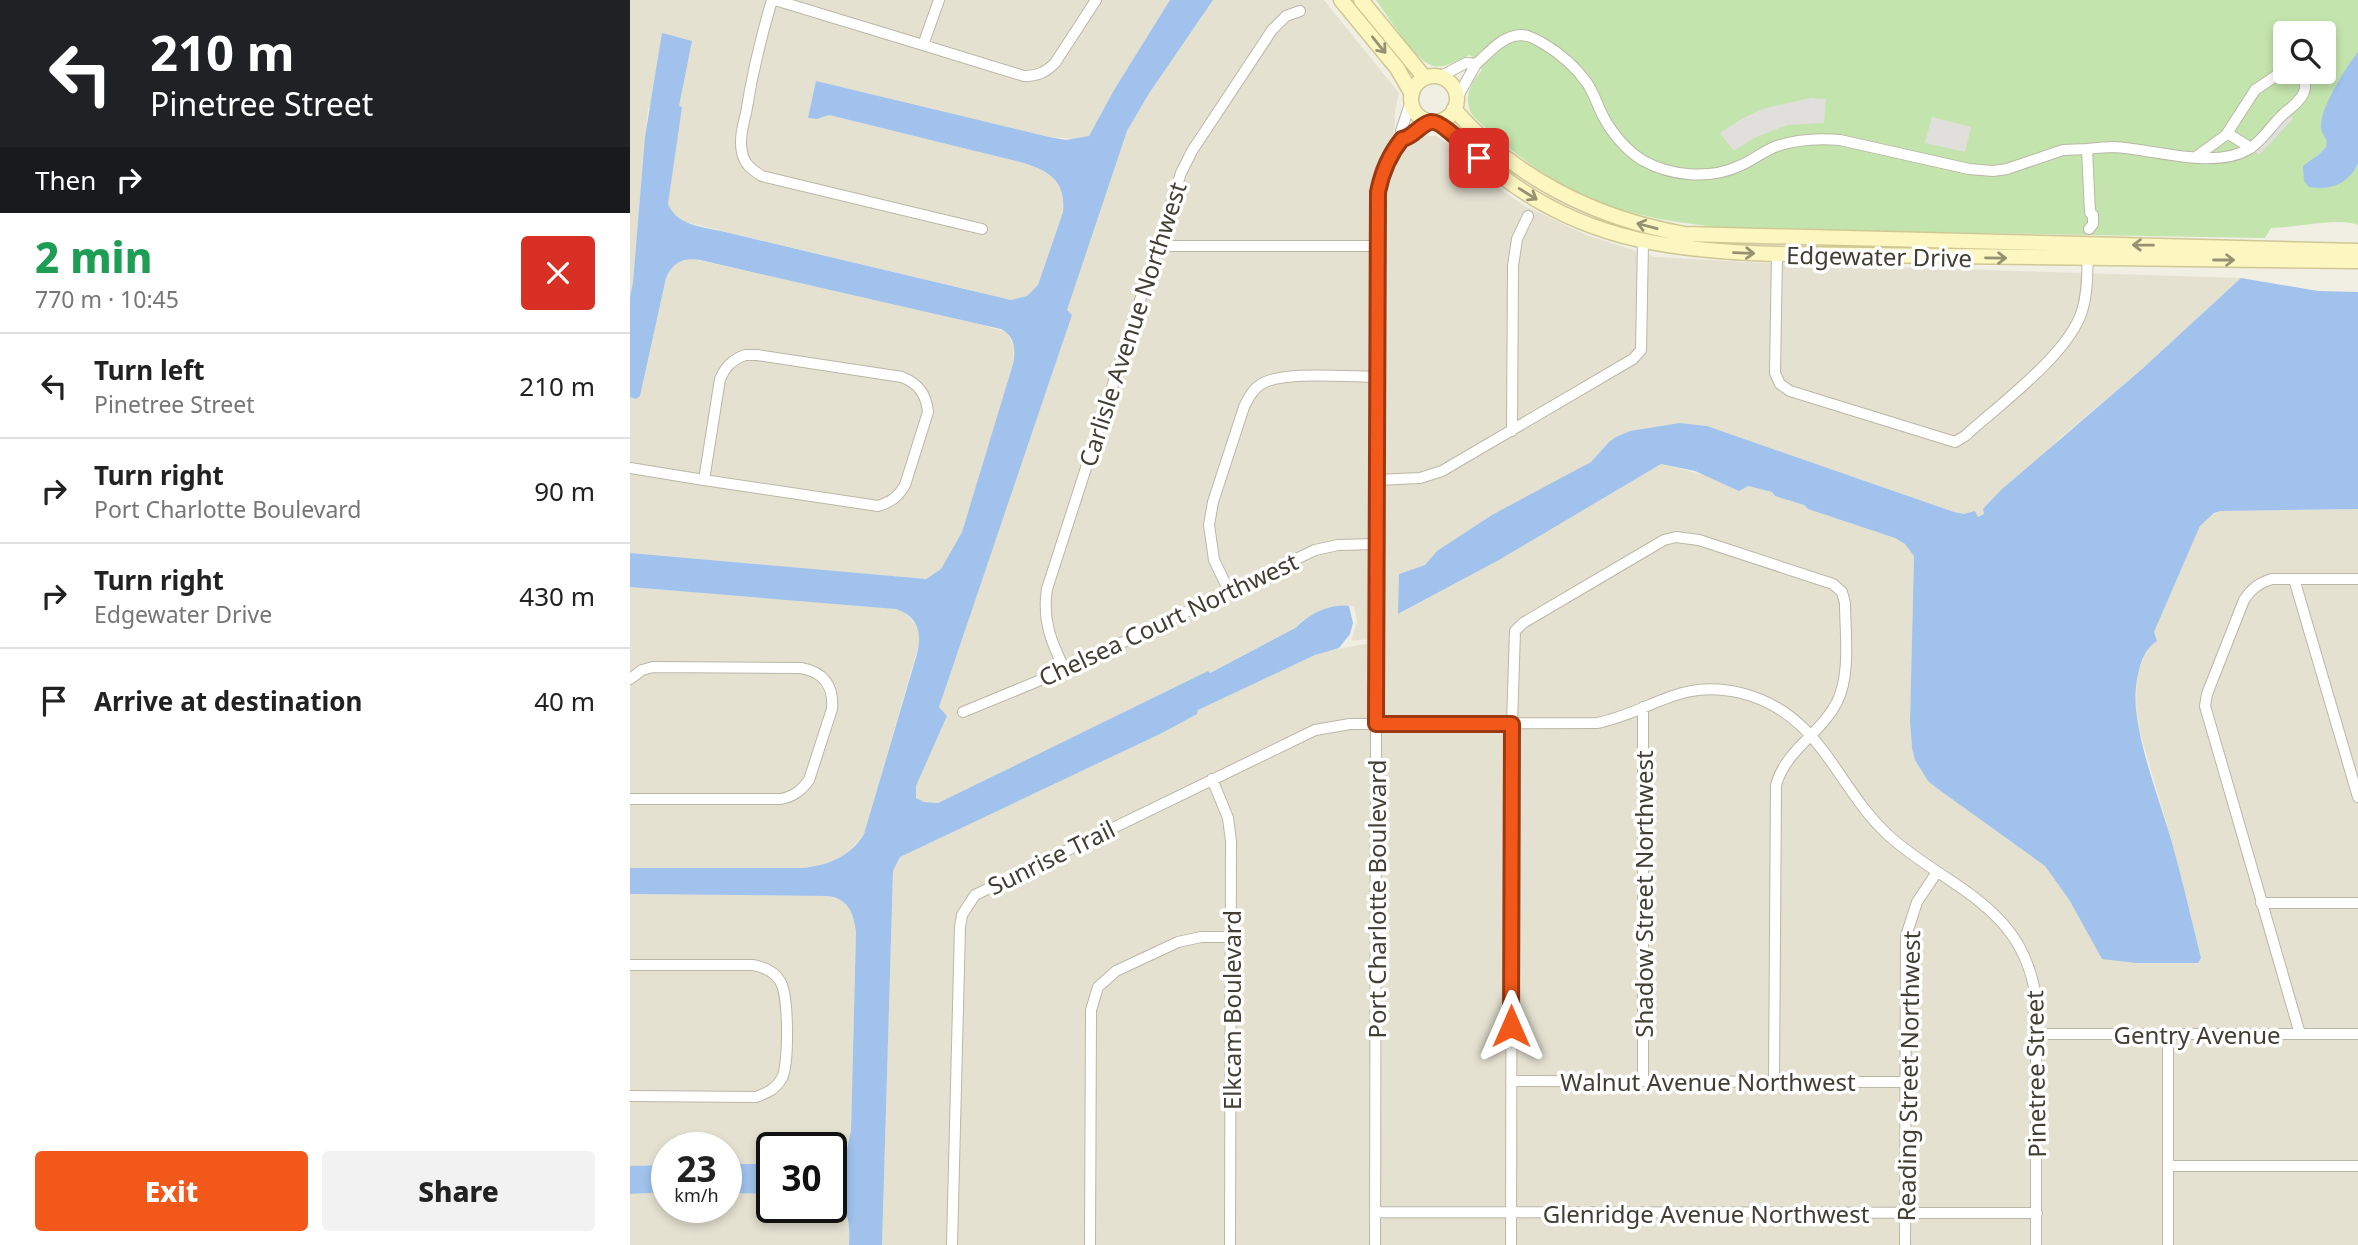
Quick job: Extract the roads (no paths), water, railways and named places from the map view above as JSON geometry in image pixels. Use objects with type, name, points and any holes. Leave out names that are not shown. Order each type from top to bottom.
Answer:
[{"type":"street","points":[[982,229],[762,176],[752,170],[741,149],[743,126],[751,80],[773,0],[1024,76],[1046,72],[1055,63],[1096,0]]},
{"type":"street","points":[[923,46],[939,0]]},
{"type":"street","points":[[1341,0],[1397,68],[1419,116],[1433,122],[1446,118],[1476,64],[1507,38],[1526,35],[1573,65],[1588,85],[1603,118],[1628,148],[1642,160],[1681,174],[1706,175],[1723,172],[1739,167],[1774,147],[1818,138],[1840,140],[1969,169],[1993,171],[2007,169],[2063,150],[2114,147],[2196,157],[2222,157],[2251,148],[2263,140],[2276,120],[2297,104],[2306,90],[2306,84]]},
{"type":"street","points":[[1361,0],[1432,78],[1453,87],[1455,104]]},
{"type":"street","name":"Carlisle Avenue Northwest","points":[[1065,670],[1048,632],[1046,589],[1181,173],[1192,151],[1272,30],[1286,16],[1300,11]]},
{"type":"street","points":[[1411,98],[1417,84],[1466,63],[1476,64]]},
{"type":"street","points":[[2196,157],[2227,134],[2255,90],[2273,78]]},
{"type":"street","name":"Port Charlotte Boulevard","points":[[1375,1245],[1377,204],[1380,181],[1389,158],[1402,139],[1401,131],[1411,98]]},
{"type":"street","name":"Edgewater Drive","points":[[1455,104],[1469,127],[1531,177],[1592,209],[1664,231],[1702,236],[2358,261]]},
{"type":"street","name":"Port Charlotte Boulevard","points":[[1402,139],[1409,138],[1433,122]]},
{"type":"street","name":"Edgewater Drive","points":[[1433,122],[1512,184],[1538,200],[1600,229],[1643,242],[1711,252],[1777,254],[2358,250]]},
{"type":"street","points":[[2227,134],[2251,148]]},
{"type":"street","points":[[1777,254],[1775,373],[1780,384],[1790,391],[1955,442],[1965,436],[2067,341],[2083,308],[2089,229],[2093,224],[2093,215],[2090,213],[2087,149]]},
{"type":"street","points":[[1512,431],[1513,266],[1517,239],[1528,216]]},
{"type":"street","points":[[1377,480],[1431,475],[1453,466],[1633,359],[1641,351],[1643,242]]},
{"type":"street","points":[[1158,246],[1377,246]]},
{"type":"street","points":[[630,468],[704,480],[878,506],[899,495],[905,485],[928,412],[927,400],[913,382],[902,377],[745,355],[734,359],[725,368],[720,379],[704,480]]},
{"type":"street","points":[[1229,591],[1211,548],[1210,513],[1251,393],[1270,379],[1282,377],[1377,377]]},
{"type":"street","points":[[1511,1245],[1512,724],[1515,631],[1523,622],[1664,540],[1687,537],[1833,584],[1842,592],[1845,603],[1842,689],[1832,710],[1784,763],[1776,785],[1774,1082]]},
{"type":"street","name":"Chelsea Court Northwest","points":[[963,712],[1065,670],[1315,550],[1338,544],[1377,544]]},
{"type":"street","points":[[2300,1034],[2205,706],[2211,682],[2244,600],[2251,590],[2272,579],[2358,579]]},
{"type":"street","points":[[2294,579],[2358,797]]},
{"type":"street","points":[[630,678],[653,667],[801,668],[813,670],[823,676],[830,685],[833,697],[832,709],[809,780],[802,790],[792,796],[780,799],[630,799]]},
{"type":"street","name":"Pinetree Street","points":[[1376,724],[1597,723],[1621,717],[1686,691],[1727,691],[1767,703],[1789,716],[1810,734],[1835,765],[1870,817],[1896,842],[1994,914],[2020,946],[2034,985],[2037,1034],[2036,1245]]},
{"type":"street","name":"Shadow Street Northwest","points":[[1643,707],[1643,1081]]},
{"type":"street","name":"Sunrise Trail","points":[[952,1245],[960,927],[967,904],[985,888],[1315,730],[1338,724],[1376,724]]},
{"type":"street","name":"Elkcam Boulevard","points":[[1212,779],[1225,806],[1231,830],[1230,1245]]},
{"type":"street","name":"Reading Street Northwest","points":[[1905,1245],[1906,936],[1917,902],[1937,872]]},
{"type":"street","points":[[2261,903],[2358,903]]},
{"type":"street","points":[[1090,1245],[1093,998],[1106,978],[1166,947],[1189,939],[1231,937]]},
{"type":"street","points":[[630,965],[753,965],[764,967],[775,974],[782,983],[785,995],[785,1064],[783,1076],[777,1086],[756,1097],[630,1096]]},
{"type":"street","name":"Gentry Avenue","points":[[2037,1034],[2358,1034]]},
{"type":"street","points":[[2168,1034],[2168,1245]]},
{"type":"street","name":"Walnut Avenue Northwest","points":[[1511,1081],[1905,1082]]},
{"type":"street","points":[[2168,1166],[2358,1166]]},
{"type":"street","name":"Glenridge Avenue Northwest","points":[[1375,1212],[2036,1213]]},
{"type":"water","points":[[1170,0],[1213,0],[1148,95],[1127,131],[1067,310],[1072,315],[939,707],[947,716],[916,786],[916,798],[924,802],[938,803],[1208,671],[1210,673],[1297,627],[1321,610],[1349,606],[1353,623],[1350,634],[1339,648],[1315,655],[1198,710],[1197,714],[1162,733],[900,857],[893,871],[882,1245],[849,1245],[847,1149],[851,1131],[856,932],[849,908],[840,900],[827,896],[630,894],[630,868],[803,868],[830,862],[852,849],[864,834],[917,654],[919,633],[910,616],[896,609],[630,587],[630,553],[926,579],[941,569],[962,532],[1013,364],[1014,349],[1012,339],[1001,329],[688,259],[675,264],[666,278],[640,396],[636,399],[630,397],[630,297],[645,137],[662,33],[692,41],[679,106],[682,107],[668,204],[678,217],[700,227],[1011,300],[1027,296],[1038,285],[1063,212],[1062,193],[1054,179],[1024,163],[829,115],[817,119],[808,118],[816,81],[1066,140],[1089,136]]},
{"type":"water","points":[[2358,52],[2358,164],[2349,177],[2338,185],[2309,187],[2304,181],[2303,166],[2326,147],[2327,141],[2321,126],[2325,109],[2341,77]]},
{"type":"water","points":[[2241,278],[2318,291],[2358,292],[2358,509],[2214,513],[2200,526],[2154,632],[2157,641],[2145,653],[2141,662],[2136,691],[2138,725],[2183,883],[2201,958],[2198,963],[2136,963],[2102,959],[2070,901],[2045,866],[1928,781],[1915,760],[1910,721],[1914,556],[1905,544],[1895,538],[1808,509],[1804,505],[1775,496],[1772,492],[1748,486],[1739,491],[1695,471],[1661,464],[1499,560],[1398,614],[1399,574],[1425,565],[1437,551],[1492,515],[1591,462],[1609,442],[1630,431],[1680,423],[1707,426],[1954,512],[1964,514],[1975,511],[1978,517],[1984,514],[1983,509],[2001,490],[2142,369]]},
{"type":"water","points":[[742,1164],[756,1164],[756,1194],[742,1193]]},
{"type":"water","points":[[651,1165],[651,1193],[630,1194],[630,1166]]}]
